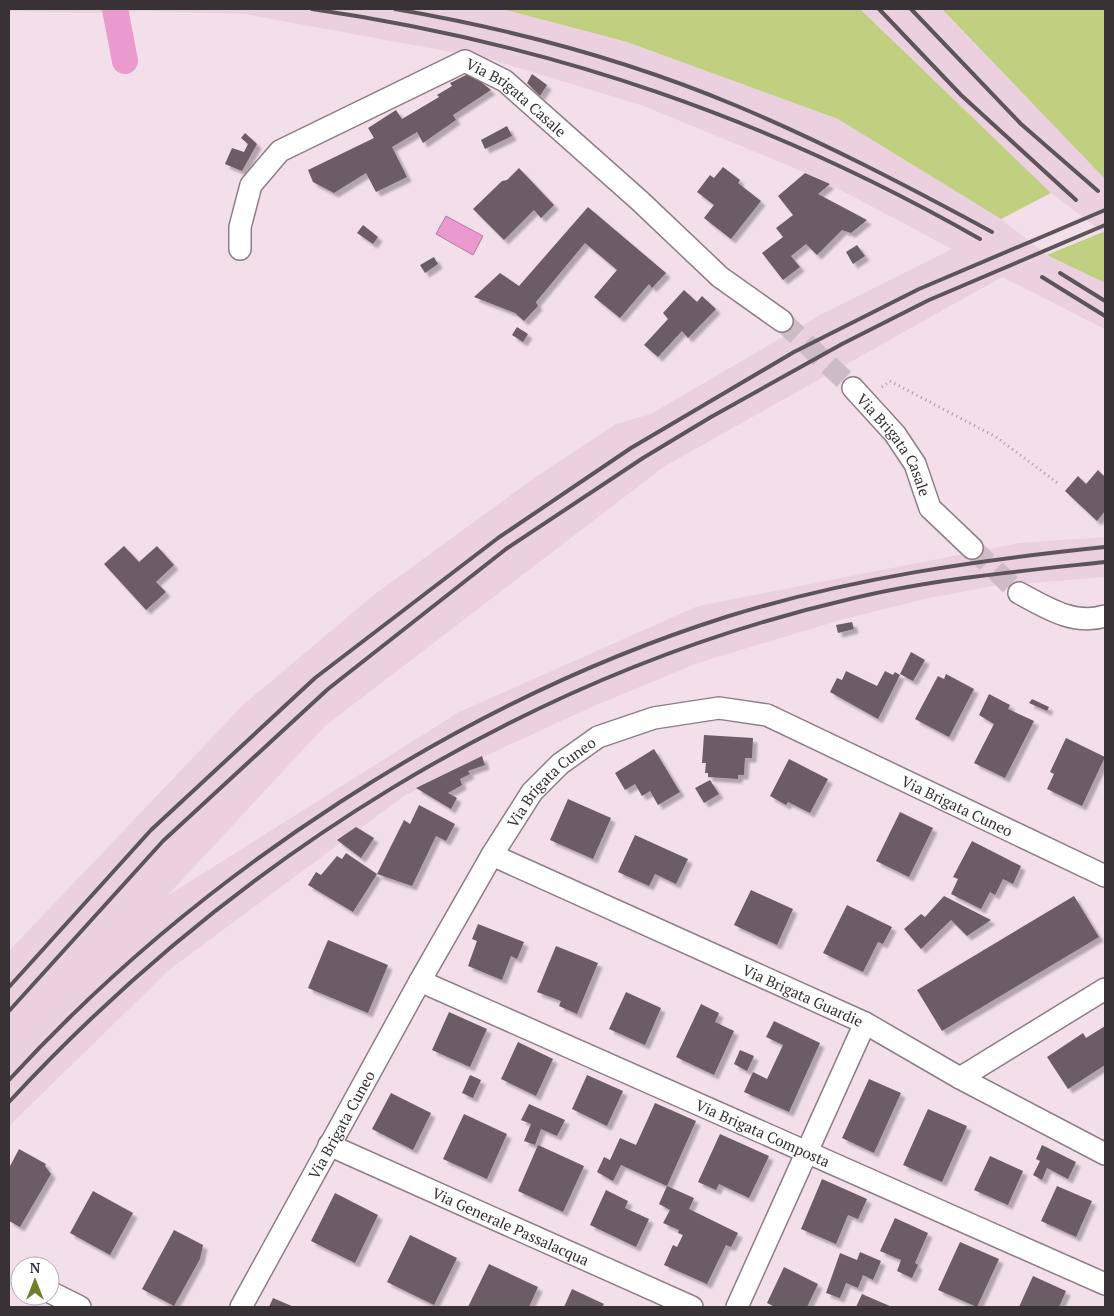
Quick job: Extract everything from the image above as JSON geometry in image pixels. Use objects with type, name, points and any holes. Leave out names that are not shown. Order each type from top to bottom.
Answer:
[{"type":"street","name":"Via Brigata Casale","points":[[240,249],[240,227],[251,185],[280,151],[465,61],[505,81],[640,201],[720,277],[782,321]]},
{"type":"street","name":"Via Brigata Casale","points":[[860,394],[895,434],[915,464],[930,508],[972,548]]},
{"type":"street","points":[[1019,592],[1045,608],[1070,618],[1105,616]]},
{"type":"street","name":"Via Brigata Cuneo","points":[[241,1307],[420,981],[492,855],[532,792],[560,764],[598,737],[654,718],[719,708],[767,715],[1105,876]]},
{"type":"street","name":"Via Brigata Guardie","points":[[492,855],[865,1024],[960,1078],[1105,1154]]},
{"type":"street","name":"Via Brigata Composta","points":[[420,981],[1105,1284]]},
{"type":"street","points":[[960,1078],[1105,989]]},
{"type":"street","points":[[737,1307],[865,1024]]},
{"type":"street","name":"Via Generale Passalacqua","points":[[329,1145],[692,1307]]},
{"type":"street","points":[[60,1297],[80,1307]]},
{"type":"path","points":[[860,394],[890,381],[996,437],[1059,484]]},
{"type":"shaded area","points":[[9,9],[502,9],[627,42],[838,119],[1001,219],[1047,255],[1105,283],[1105,329],[1002,277],[665,466],[325,726],[167,896],[459,712],[698,606],[1019,543],[1105,537],[1105,577],[993,586],[929,598],[844,619],[698,663],[596,705],[404,796],[169,970],[9,1126],[9,951],[244,704],[375,594],[537,476],[616,424],[651,414],[820,315],[952,249],[816,177],[641,105],[489,59],[245,14],[142,11],[94,13],[9,11]]},
{"type":"shaded area","points":[[860,9],[942,9],[1105,179],[1105,234],[1051,193]]},
{"type":"shaded area","points":[[446,216],[483,236],[473,255],[436,234]]},
{"type":"green space","points":[[502,9],[860,9],[1051,193],[1001,219],[838,119],[627,42]]},
{"type":"green space","points":[[942,9],[1105,9],[1105,179]]},
{"type":"green space","points":[[1103,232],[1105,234],[1105,283],[1047,255]]},
{"type":"building","points":[[470,73],[491,90],[453,115],[456,120],[423,143],[417,132],[392,147],[407,177],[376,192],[366,173],[334,193],[313,182],[308,170],[374,138],[368,128],[396,110],[402,119],[439,97],[437,95],[452,86],[450,83]]},
{"type":"building","points":[[532,74],[547,85],[540,96],[527,83]]},
{"type":"building","points":[[507,126],[512,136],[485,149],[481,140]]},
{"type":"building","points":[[245,133],[257,144],[242,171],[225,164],[232,148],[244,152],[248,144],[241,138]]},
{"type":"building","points":[[723,167],[740,180],[738,183],[761,201],[731,239],[704,218],[714,205],[697,192],[710,175],[714,178]]},
{"type":"building","points":[[519,168],[554,205],[541,218],[534,210],[504,240],[473,209],[502,181],[507,180]]},
{"type":"building","points":[[805,173],[830,184],[818,194],[867,220],[851,233],[842,230],[817,255],[806,244],[791,256],[800,267],[783,280],[762,253],[783,237],[776,228],[793,215],[778,196]]},
{"type":"building","points":[[588,207],[666,273],[652,288],[649,284],[620,318],[594,297],[617,270],[585,243],[536,302],[538,306],[524,321],[515,313],[474,297],[500,273],[519,286]]},
{"type":"building","points":[[363,225],[378,237],[373,244],[357,233]]},
{"type":"building","points":[[857,245],[865,256],[853,264],[846,252]]},
{"type":"building","points":[[434,257],[438,264],[425,273],[420,265]]},
{"type":"building","points":[[684,290],[697,302],[702,296],[716,309],[688,338],[682,331],[658,357],[644,345],[668,319],[663,313]]},
{"type":"building","points":[[517,327],[528,334],[523,342],[512,335]]},
{"type":"building","points":[[1098,470],[1105,477],[1105,511],[1097,521],[1065,491],[1078,476],[1086,484]]},
{"type":"building","points":[[124,546],[139,562],[157,546],[174,565],[156,582],[166,592],[146,610],[104,564]]},
{"type":"building","points":[[852,622],[854,629],[838,633],[836,625]]},
{"type":"building","points":[[911,652],[925,660],[913,681],[900,674]]},
{"type":"building","points":[[846,671],[877,686],[885,671],[893,675],[895,672],[900,675],[878,719],[830,692],[837,678],[842,680]]},
{"type":"building","points":[[946,674],[974,689],[949,737],[915,719],[938,676],[944,679]]},
{"type":"building","points":[[989,694],[1010,705],[1008,709],[1034,721],[1005,778],[974,763],[994,724],[979,715]]},
{"type":"building","points":[[1032,699],[1049,707],[1047,711],[1029,703]]},
{"type":"building","points":[[704,735],[753,738],[752,758],[745,758],[744,775],[738,775],[738,779],[708,777],[708,773],[705,773],[706,763],[702,763]]},
{"type":"building","points":[[1066,738],[1105,757],[1082,806],[1047,789],[1054,774],[1050,772]]},
{"type":"building","points":[[654,749],[680,792],[658,805],[650,791],[642,796],[635,784],[625,790],[615,773]]},
{"type":"building","points":[[482,756],[485,765],[468,771],[470,774],[460,779],[462,785],[448,793],[457,798],[451,809],[416,788]]},
{"type":"building","points":[[789,759],[828,779],[810,813],[788,802],[786,805],[770,796]]},
{"type":"building","points":[[710,780],[719,794],[704,803],[695,788]]},
{"type":"building","points":[[568,799],[611,818],[593,859],[550,840]]},
{"type":"building","points":[[419,805],[455,824],[446,841],[436,836],[412,886],[377,874],[404,820],[410,824]]},
{"type":"building","points":[[900,812],[933,828],[909,877],[876,861]]},
{"type":"building","points":[[356,827],[374,838],[361,858],[337,840]]},
{"type":"building","points":[[635,835],[688,859],[676,884],[655,874],[649,886],[618,872]]},
{"type":"building","points":[[972,841],[1021,866],[1013,884],[1003,879],[995,895],[990,892],[981,909],[951,894],[958,879],[953,877]]},
{"type":"building","points":[[346,853],[377,874],[353,912],[308,885],[316,872],[321,875],[337,856],[342,859]]},
{"type":"building","points":[[751,890],[793,909],[777,945],[734,925]]},
{"type":"building","points":[[944,896],[991,920],[967,936],[951,920],[921,949],[904,929],[921,914],[925,917]]},
{"type":"building","points":[[1074,896],[1099,937],[942,1031],[917,990]]},
{"type":"building","points":[[847,905],[892,927],[883,944],[878,942],[863,972],[823,953]]},
{"type":"building","points":[[478,924],[524,942],[517,959],[511,956],[502,980],[468,966],[477,941],[472,939]]},
{"type":"building","points":[[328,940],[388,965],[368,1013],[308,988]]},
{"type":"building","points":[[556,946],[598,963],[577,1014],[559,1006],[561,1001],[537,992]]},
{"type":"building","points":[[626,992],[661,1008],[645,1045],[609,1029]]},
{"type":"building","points":[[701,1004],[719,1013],[715,1022],[734,1031],[714,1075],[676,1057]]},
{"type":"building","points":[[449,1012],[487,1029],[470,1067],[432,1050]]},
{"type":"building","points":[[774,1021],[820,1043],[789,1112],[744,1092],[753,1072],[767,1079],[783,1045],[766,1037]]},
{"type":"building","points":[[1105,1026],[1105,1065],[1068,1089],[1047,1057],[1083,1033],[1086,1038]]},
{"type":"building","points":[[518,1042],[553,1059],[536,1096],[501,1079]]},
{"type":"building","points":[[740,1050],[754,1056],[747,1071],[734,1064]]},
{"type":"building","points":[[470,1075],[481,1080],[473,1098],[462,1093]]},
{"type":"building","points":[[587,1075],[623,1091],[607,1126],[572,1109]]},
{"type":"building","points":[[869,1079],[901,1093],[874,1153],[842,1138]]},
{"type":"building","points":[[391,1093],[431,1113],[413,1150],[372,1129]]},
{"type":"building","points":[[655,1103],[696,1121],[667,1186],[621,1165],[613,1181],[597,1172],[604,1157],[610,1160],[620,1138],[636,1145]]},
{"type":"building","points":[[529,1104],[565,1120],[557,1136],[541,1129],[535,1145],[524,1141],[531,1124],[521,1120]]},
{"type":"building","points":[[928,1109],[967,1126],[942,1182],[903,1165]]},
{"type":"building","points":[[464,1114],[507,1134],[487,1179],[443,1159]]},
{"type":"building","points":[[720,1134],[769,1156],[749,1198],[719,1184],[716,1190],[698,1182]]},
{"type":"building","points":[[538,1145],[584,1166],[563,1212],[518,1191]]},
{"type":"building","points":[[1042,1145],[1076,1162],[1068,1179],[1047,1168],[1042,1180],[1033,1175],[1040,1161],[1036,1159]]},
{"type":"building","points":[[19,1149],[46,1164],[45,1166],[51,1174],[20,1227],[9,1221],[9,1168]]},
{"type":"building","points":[[990,1156],[1023,1171],[1008,1205],[974,1190]]},
{"type":"building","points":[[822,1179],[867,1199],[858,1219],[848,1215],[836,1244],[801,1229]]},
{"type":"building","points":[[667,1186],[694,1198],[689,1209],[738,1233],[731,1247],[726,1245],[707,1284],[664,1265],[673,1245],[677,1247],[683,1235],[678,1233],[679,1230],[663,1223],[670,1210],[659,1204]]},
{"type":"building","points":[[1057,1186],[1092,1201],[1076,1237],[1041,1221]]},
{"type":"building","points":[[606,1190],[628,1201],[625,1208],[649,1219],[636,1247],[590,1225]]},
{"type":"building","points":[[93,1191],[133,1213],[110,1255],[70,1233]]},
{"type":"building","points":[[335,1193],[378,1215],[355,1263],[311,1241]]},
{"type":"building","points":[[895,1218],[928,1233],[915,1263],[918,1265],[912,1278],[897,1271],[901,1260],[880,1251]]},
{"type":"building","points":[[174,1230],[203,1245],[200,1259],[174,1306],[142,1289]]},
{"type":"building","points":[[410,1235],[457,1258],[434,1305],[387,1282]]},
{"type":"building","points":[[960,1242],[999,1259],[977,1307],[938,1290]]},
{"type":"building","points":[[860,1252],[881,1261],[873,1280],[863,1275],[858,1288],[846,1283],[840,1298],[826,1293],[840,1253],[857,1260]]},
{"type":"building","points":[[489,1264],[538,1287],[529,1307],[468,1307]]},
{"type":"building","points":[[784,1267],[818,1284],[807,1307],[775,1307],[767,1303]]},
{"type":"building","points":[[1033,1276],[1066,1291],[1059,1307],[1019,1307]]},
{"type":"building","points":[[572,1289],[604,1304],[602,1307],[564,1307]]},
{"type":"building","points":[[862,1294],[892,1307],[856,1307]]},
{"type":"building","points":[[273,1298],[294,1307],[269,1307]]},
{"type":"waterway","points":[[115,9],[125,61]]},
{"type":"tunnel","points":[[782,321],[853,388]]},
{"type":"tunnel","points":[[972,548],[1019,593]]},
{"type":"railway","points":[[312,9],[401,24],[488,43],[573,66],[657,92],[740,123],[821,157],[901,196],[980,239]]},
{"type":"railway","points":[[395,9],[525,36],[611,60],[696,89],[770,120],[834,150],[992,232]]},
{"type":"railway","points":[[879,9],[961,95],[1076,200]]},
{"type":"railway","points":[[911,9],[1021,124],[1098,191]]},
{"type":"railway","points":[[9,987],[151,830],[315,678],[498,538],[631,448],[794,352],[919,289],[1105,210]]},
{"type":"railway","points":[[9,1011],[163,841],[328,689],[506,549],[643,458],[711,417],[842,344],[929,300],[1105,225]]},
{"type":"railway","points":[[1060,273],[1105,301]]},
{"type":"railway","points":[[1042,277],[1105,316]]},
{"type":"railway","points":[[9,1080],[83,1004],[164,932],[249,865],[340,802],[434,745],[530,695],[629,652],[729,616],[775,603],[822,591],[916,572],[1010,558],[1105,547]]},
{"type":"railway","points":[[9,1102],[96,1014],[189,932],[288,856],[392,788],[501,727],[614,675],[730,632],[850,599],[945,581],[1105,562]]}]
